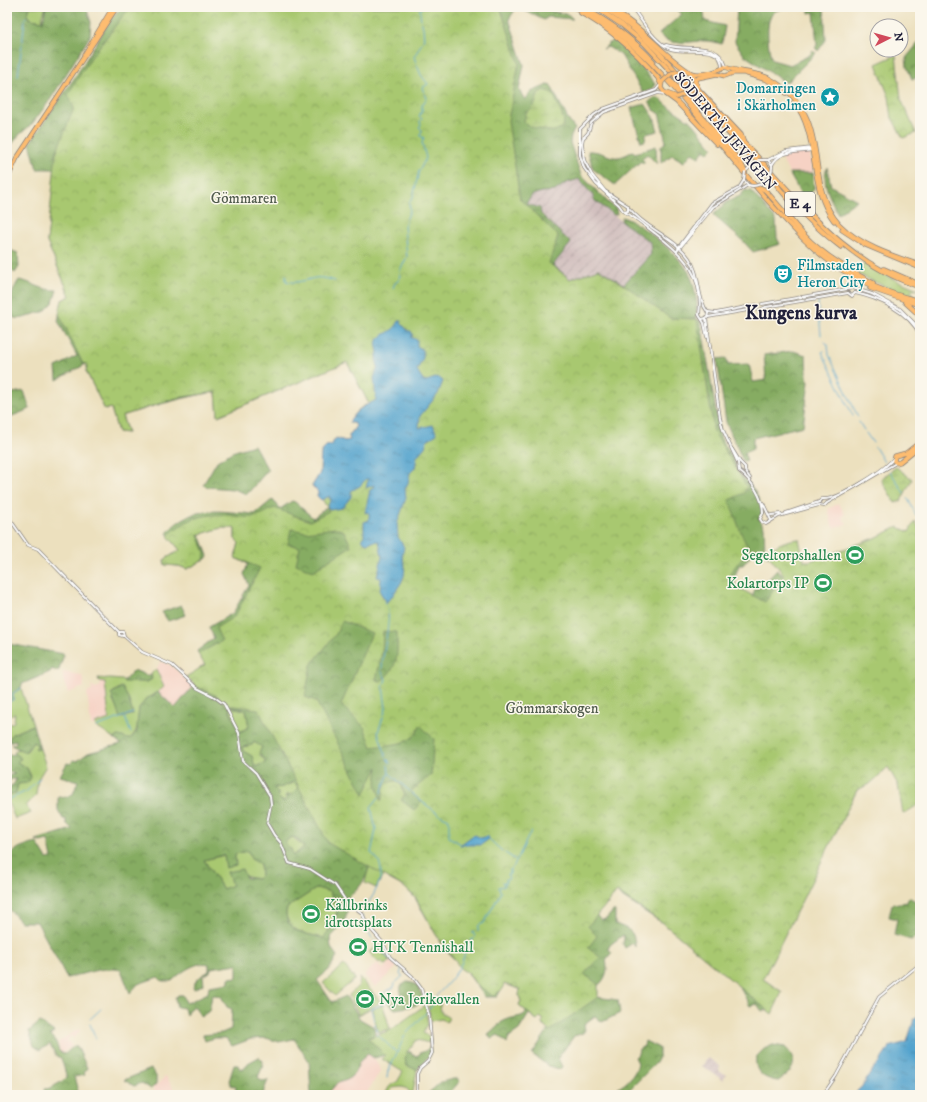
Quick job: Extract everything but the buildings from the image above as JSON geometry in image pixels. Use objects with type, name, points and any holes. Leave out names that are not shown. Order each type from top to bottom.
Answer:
[{"type":"highway","points":[[568,7],[591,18],[612,32],[650,68],[662,83]]},
{"type":"highway","name":"SÖDERTÄLJEVÄGEN","points":[[574,7],[609,26],[640,52],[676,91],[743,171],[804,239],[832,263],[854,276],[892,293],[920,301]]},
{"type":"highway","points":[[581,7],[602,18],[636,43],[679,89],[742,162],[743,171]]},
{"type":"highway","points":[[595,7],[614,19],[644,43],[743,145],[752,157],[758,160]]},
{"type":"highway","points":[[603,7],[638,28],[678,65],[690,73]]},
{"type":"highway","name":"SÖDERTÄLJEVÄGEN","points":[[603,7],[624,21],[650,43],[743,145],[834,238],[862,259],[891,276],[920,286]]},
{"type":"highway","points":[[695,84],[740,135],[743,145]]},
{"type":"highway","points":[[666,94],[677,102],[743,171]]},
{"type":"highway","points":[[771,174],[775,182],[790,199],[828,237],[853,256],[862,259]]},
{"type":"highway","points":[[757,186],[765,190],[802,233],[824,253],[851,272],[892,293]]},
{"type":"highway","points":[[834,238],[883,269],[920,286]]},
{"type":"highway","points":[[854,276],[871,288],[920,305]]},
{"type":"highway","points":[[903,300],[916,312]]},
{"type":"main road","points":[[84,56],[113,7]]},
{"type":"main road","points":[[7,180],[17,158],[117,7]]},
{"type":"main road","points":[[100,27],[105,25]]},
{"type":"main road","points":[[94,42],[101,30],[100,27]]},
{"type":"main road","points":[[724,68],[729,71],[728,75]]},
{"type":"main road","points":[[722,75],[724,68]]},
{"type":"main road","points":[[814,149],[801,112],[783,89],[767,80],[753,75],[736,72],[728,75],[717,74],[698,78],[689,92],[677,97],[666,94],[662,91],[662,83],[672,73],[681,71],[696,74],[724,68],[762,75],[783,89],[796,101],[806,115],[812,130],[821,197],[834,219],[847,234],[859,242],[920,266]]},
{"type":"main road","points":[[690,73],[695,84]]},
{"type":"main road","points":[[920,442],[906,453],[895,456],[894,461],[901,461],[920,446]]},
{"type":"main road","points":[[899,455],[901,461]]},
{"type":"street","points":[[632,7],[653,35],[663,44],[676,48],[715,51],[722,56],[724,68]]},
{"type":"street","points":[[662,83],[656,90],[603,109],[594,115],[580,129],[580,155],[584,168],[596,184],[621,209],[677,251],[688,262],[695,276],[701,311],[699,315],[702,319],[708,342],[720,418],[739,471],[744,472],[756,487],[771,520]]},
{"type":"street","points":[[666,94],[658,93],[609,109],[593,120],[585,135],[582,149],[586,167],[605,191],[629,208],[639,218],[679,248],[688,257],[695,269],[707,311],[708,342]]},
{"type":"street","points":[[584,126],[589,130]]},
{"type":"street","points":[[581,132],[585,135]]},
{"type":"street","points":[[807,149],[811,143],[811,137]]},
{"type":"street","points":[[748,185],[744,181],[743,171],[758,160],[768,160],[786,151],[814,149]]},
{"type":"street","points":[[679,248],[713,206],[748,185],[757,186],[766,181],[771,174],[772,165],[775,159],[787,153],[814,149]]},
{"type":"street","points":[[768,160],[772,165]]},
{"type":"street","points":[[677,251],[712,203],[739,188],[744,181]]},
{"type":"street","points":[[621,209],[625,205]]},
{"type":"street","points":[[626,213],[629,208]]},
{"type":"street","points":[[701,311],[716,313],[756,305],[759,303],[762,304],[849,290],[853,288],[855,292],[871,297],[894,308],[907,319],[920,335]]},
{"type":"street","points":[[848,294],[849,290]]},
{"type":"street","points":[[702,319],[848,294],[852,296],[855,292],[872,294],[900,309],[920,329]]},
{"type":"street","points":[[762,304],[763,308]]},
{"type":"street","points":[[756,305],[757,309]]},
{"type":"street","points":[[728,442],[745,468],[744,472],[759,497],[763,513],[760,516],[762,522],[768,523],[771,520],[820,504],[822,499],[825,500],[850,489],[894,461]]},
{"type":"street","points":[[763,513],[778,515],[820,504],[824,506],[894,461]]},
{"type":"street","points":[[738,468],[742,465]]},
{"type":"street","points":[[7,515],[28,545],[37,548],[119,632],[119,635],[124,636],[142,652],[172,665],[197,688],[222,702],[239,733],[243,761],[256,773],[270,796],[271,804],[268,823],[274,836],[281,843],[288,862],[310,869],[333,884],[346,901],[362,914],[368,926],[383,943],[390,957],[418,983],[424,994],[429,1014],[432,1052],[428,1061],[418,1071],[417,1095]]},
{"type":"street","points":[[823,1095],[836,1076],[879,997],[920,964]]},
{"type":"shaded area","points":[[810,152],[813,173],[789,173],[781,158],[786,155]]},
{"type":"shaded area","points":[[579,179],[593,196],[594,200],[650,242],[651,254],[624,284],[599,269],[570,280],[554,267],[554,263],[571,243],[535,207],[525,204],[532,195],[542,192],[555,191],[566,183]]},
{"type":"shaded area","points":[[839,503],[845,515],[842,516],[845,522],[848,523],[835,528],[832,525],[828,509]]},
{"type":"shaded area","points":[[161,661],[172,666],[194,686],[174,708],[158,692],[164,687],[156,669]]},
{"type":"shaded area","points":[[63,672],[82,675],[84,687],[68,693],[63,680]]},
{"type":"shaded area","points":[[99,681],[105,682],[109,719],[91,726],[87,692],[92,691],[91,685],[95,688],[101,686]]},
{"type":"shaded area","points":[[391,961],[397,967],[375,987],[364,975],[377,963],[383,969]]},
{"type":"shaded area","points":[[79,1029],[80,1031],[74,1038],[71,1036],[67,1040],[72,1046],[62,1053],[58,1042]]},
{"type":"shaded area","points":[[368,1054],[374,1058],[380,1067],[380,1072],[365,1095],[327,1095],[337,1083],[347,1080],[358,1067],[360,1061]]},
{"type":"shaded area","points":[[708,1058],[720,1066],[719,1071],[726,1075],[723,1080],[702,1066]]},
{"type":"shaded area","points":[[166,1076],[175,1091],[166,1095],[156,1095],[153,1088]]},
{"type":"green space","points":[[7,7],[30,7],[27,16],[31,19],[43,21],[46,7],[86,7],[91,22],[90,36],[50,100],[32,124],[19,135],[7,151]]},
{"type":"green space","points":[[30,7],[46,7],[42,17],[43,21],[31,19],[27,16]]},
{"type":"green space","name":"Gömmaren","points":[[122,7],[517,7],[509,19],[524,65],[519,90],[525,100],[531,92],[550,84],[569,121],[575,129],[571,135],[570,143],[581,175],[610,204],[616,208],[617,214],[614,215],[594,200],[593,196],[579,179],[566,183],[555,191],[542,192],[532,195],[526,204],[540,208],[541,214],[571,243],[553,265],[570,279],[599,269],[624,284],[651,254],[650,242],[621,221],[622,217],[630,220],[650,233],[671,251],[687,269],[692,280],[695,294],[697,305],[696,317],[701,322],[720,436],[735,462],[737,472],[753,489],[763,510],[759,519],[764,527],[765,551],[753,552],[743,565],[739,565],[735,576],[735,586],[752,597],[755,589],[762,586],[777,570],[784,578],[861,788],[857,790],[764,975],[763,979],[782,992],[767,1010],[762,1011],[757,1004],[750,1006],[739,986],[664,924],[620,896],[617,891],[610,899],[608,904],[601,908],[596,915],[601,920],[606,919],[614,910],[615,924],[630,931],[634,937],[635,947],[633,943],[625,948],[623,944],[623,935],[610,945],[608,949],[612,952],[606,960],[607,969],[605,976],[601,983],[594,988],[596,997],[618,1000],[620,1013],[602,1022],[595,1016],[584,1024],[585,1030],[583,1033],[574,1036],[558,1058],[562,1067],[560,1069],[548,1066],[532,1054],[548,1030],[541,1023],[544,1020],[540,1017],[537,1020],[529,1014],[519,1030],[509,1037],[507,1043],[498,1035],[491,1039],[488,1034],[501,1023],[508,1019],[525,1014],[526,1011],[519,1005],[521,1001],[519,996],[520,989],[504,984],[497,997],[485,997],[466,971],[445,950],[415,898],[404,887],[389,879],[395,863],[376,829],[371,859],[366,876],[362,884],[347,898],[347,915],[342,925],[330,938],[331,948],[337,956],[329,970],[317,980],[332,1002],[346,996],[360,1019],[374,1027],[375,1035],[368,1038],[385,1055],[374,1058],[368,1054],[360,1061],[354,1074],[347,1080],[337,1083],[327,1095],[311,1095],[309,1061],[294,1039],[279,1042],[266,1038],[251,1039],[232,1046],[226,1038],[215,1038],[205,1041],[203,1035],[222,1033],[231,1029],[232,1009],[227,1007],[221,996],[215,995],[212,996],[209,1011],[201,1017],[194,1006],[189,1009],[186,1016],[184,1008],[177,1007],[175,999],[178,995],[183,995],[186,1003],[208,993],[209,986],[229,983],[229,978],[237,977],[237,964],[211,968],[210,972],[203,976],[204,984],[195,989],[193,988],[197,980],[209,971],[209,964],[199,964],[194,966],[184,971],[172,981],[162,981],[158,977],[138,984],[130,993],[121,970],[100,970],[67,978],[37,922],[21,922],[8,908],[10,899],[7,895],[6,870],[12,854],[21,847],[37,843],[47,859],[52,858],[48,840],[40,842],[36,840],[72,829],[66,823],[66,819],[63,819],[58,810],[58,796],[67,797],[73,794],[78,781],[60,776],[67,763],[71,764],[73,760],[77,761],[88,753],[121,744],[115,739],[118,736],[128,739],[132,737],[137,731],[139,708],[147,698],[158,692],[175,708],[193,686],[200,667],[205,665],[197,651],[214,638],[209,627],[233,613],[249,585],[244,574],[248,564],[235,558],[239,543],[235,539],[235,528],[221,528],[200,534],[208,556],[206,559],[187,569],[179,566],[165,565],[164,560],[180,550],[167,533],[176,523],[197,513],[219,511],[255,514],[273,499],[280,509],[292,501],[295,502],[313,518],[327,507],[369,404],[347,362],[218,416],[216,392],[168,402],[122,416],[128,433],[118,432],[111,408],[105,410],[86,371],[86,364],[57,380],[56,367],[77,356],[58,321],[62,300],[70,296],[47,242],[55,169],[37,169],[30,143],[77,74],[111,19]],"holes":[[[230,707],[246,710],[249,727],[240,732],[230,711]],[[254,742],[262,747],[259,753],[265,760],[265,763],[255,767],[252,756],[243,751],[242,747],[252,745]],[[293,782],[296,783],[298,788],[291,795],[287,795],[286,800],[283,802],[278,797],[278,793],[274,788],[283,787]],[[292,837],[296,838],[304,847],[293,856],[291,849],[285,843]],[[248,851],[251,859],[260,864],[261,875],[257,879],[246,878],[242,869],[227,872],[232,885],[223,889],[204,860],[224,855],[226,868],[236,865],[235,854]],[[317,888],[330,892],[337,913],[329,926],[328,933],[323,938],[302,933],[293,928],[287,919],[287,908]]]},
{"type":"green space","name":"Gömmaren","points":[[137,7],[500,7],[519,63],[508,121],[520,199],[558,236],[549,263],[570,279],[599,269],[626,286],[670,318],[697,319],[714,432],[747,487],[744,493],[729,500],[749,549],[730,573],[735,586],[765,602],[784,575],[769,556],[766,556],[776,546],[799,539],[804,561],[810,561],[875,538],[898,527],[909,532],[915,521],[920,530],[920,804],[903,814],[898,785],[888,767],[870,784],[857,790],[763,979],[782,992],[772,1014],[664,924],[617,892],[588,926],[597,936],[588,948],[600,957],[584,974],[598,984],[598,997],[550,1031],[541,1023],[544,1020],[540,1017],[537,1020],[519,1005],[521,1001],[519,996],[520,989],[504,984],[503,989],[493,996],[476,984],[468,973],[461,969],[435,933],[416,898],[404,887],[328,843],[258,709],[226,705],[217,696],[197,687],[186,677],[205,665],[198,654],[222,641],[216,628],[235,616],[260,568],[235,558],[239,543],[235,539],[235,528],[221,528],[198,535],[205,553],[204,560],[187,569],[179,566],[165,565],[164,560],[180,550],[168,536],[174,530],[187,522],[209,515],[251,517],[263,514],[274,508],[310,521],[329,511],[318,492],[312,486],[320,473],[321,453],[326,446],[331,445],[336,438],[345,441],[350,440],[349,436],[356,426],[353,423],[350,423],[353,417],[357,411],[369,404],[347,362],[218,416],[216,392],[176,398],[122,416],[128,433],[118,432],[111,408],[105,410],[86,371],[86,364],[83,364],[59,314],[62,300],[70,296],[47,242],[56,153],[74,108],[68,94],[92,56],[126,12]],"holes":[[[335,528],[344,531],[351,546],[313,571],[296,564],[300,547],[288,544],[291,529],[306,532]],[[342,621],[372,633],[341,705],[364,727],[372,747],[401,743],[413,737],[420,725],[434,739],[431,775],[410,792],[422,802],[414,810],[401,800],[405,795],[401,785],[396,781],[385,786],[381,801],[376,783],[378,767],[364,794],[316,701],[305,697],[311,665],[336,634]],[[383,631],[397,632],[396,659],[392,670],[381,681],[376,680],[382,651]]]},
{"type":"green space","points":[[517,7],[545,7],[547,10],[569,15],[573,19],[548,17],[544,20]]},
{"type":"green space","points":[[674,7],[703,7],[705,21],[725,26],[722,44],[707,41],[675,43],[664,39],[659,34],[682,14]]},
{"type":"green space","points":[[737,7],[792,7],[776,11],[772,14],[768,23],[769,50],[772,60],[790,65],[810,55],[813,50],[816,53],[786,83],[744,55],[735,42]]},
{"type":"green space","points":[[809,7],[824,7],[826,40],[818,51],[815,48],[817,45],[814,12],[809,13]]},
{"type":"green space","points":[[614,39],[641,66],[655,84],[653,89],[643,93],[621,55],[608,47],[603,49]]},
{"type":"green space","points":[[920,41],[920,77],[912,79],[907,67],[906,58],[909,58],[909,54]]},
{"type":"green space","points":[[889,58],[896,58],[901,99],[916,133],[903,138],[892,118],[889,97],[876,64]]},
{"type":"green space","points":[[544,90],[553,93],[564,120],[563,127],[554,131],[538,129],[524,122],[526,113],[535,105],[538,93]]},
{"type":"green space","points":[[654,98],[659,98],[693,123],[713,148],[708,153],[705,149],[699,157],[692,153],[684,162],[672,155],[661,163],[661,146],[666,142],[659,113],[654,110],[649,102]]},
{"type":"green space","points":[[645,104],[654,117],[658,131],[646,134],[645,141],[641,142],[631,108]]},
{"type":"green space","points":[[656,146],[657,164],[647,154],[642,159],[645,162],[643,164],[641,161],[615,185],[593,169],[588,151],[619,157],[633,151],[635,153]]},
{"type":"green space","points":[[827,167],[831,186],[857,200],[838,214],[826,185],[825,173]]},
{"type":"green space","points":[[789,173],[813,173],[814,189],[805,201]]},
{"type":"green space","points":[[745,190],[751,191],[776,220],[777,238],[780,244],[753,252],[743,241],[713,215],[727,202],[740,196]]},
{"type":"green space","points":[[7,249],[18,253],[19,267],[15,273],[8,268],[7,269]]},
{"type":"green space","points":[[863,263],[889,277],[920,290],[914,289],[911,291],[914,295],[920,298],[891,289],[857,274]]},
{"type":"green space","points":[[19,280],[42,288],[57,290],[53,303],[44,312],[18,319],[14,318],[11,309],[11,299]]},
{"type":"green space","points":[[793,351],[806,355],[807,377],[809,382],[803,426],[753,438],[753,449],[744,453],[747,461],[743,461],[726,422],[717,359],[726,358],[728,365],[749,364],[753,382],[766,380],[764,355]]},
{"type":"green space","points":[[24,391],[30,409],[7,418],[7,394]]},
{"type":"green space","points":[[254,445],[268,470],[247,494],[233,489],[208,487],[203,485],[217,461],[232,452]]},
{"type":"green space","points":[[896,467],[912,479],[901,501],[895,503],[881,479]]},
{"type":"green space","points":[[181,605],[186,615],[168,621],[162,612]]},
{"type":"green space","points":[[9,644],[64,654],[59,670],[56,671],[52,669],[50,672],[22,684],[21,688],[12,694],[14,699],[7,703],[7,650]]},
{"type":"green space","points":[[156,669],[164,687],[139,708],[138,725],[132,737],[128,740],[116,737],[115,739],[96,727],[95,724],[109,719],[105,682],[99,681],[98,678],[146,682],[151,680],[151,674]],"holes":[[[121,687],[128,698],[133,714],[122,718],[113,701],[112,693]]]},
{"type":"green space","points":[[134,670],[148,676],[151,674],[152,679],[146,682],[123,682]]},
{"type":"green space","points":[[122,687],[128,698],[133,714],[120,718],[111,694]]},
{"type":"green space","points":[[21,688],[33,725],[12,734],[7,742],[7,725],[14,722],[15,713],[10,716],[7,715],[7,703],[14,699],[12,694]]},
{"type":"green space","points":[[230,707],[246,710],[249,727],[240,732],[230,711]]},
{"type":"green space","points":[[33,725],[40,749],[35,748],[38,745],[33,742],[25,752],[11,745],[16,743],[16,740],[8,742],[12,734]]},
{"type":"green space","points":[[33,742],[37,744],[36,749],[40,749],[46,766],[38,779],[36,795],[26,806],[31,813],[15,819],[7,800],[7,795],[14,793],[18,784],[29,781],[31,776],[27,768],[19,765],[17,761],[21,759],[14,752],[18,749],[27,751]]},
{"type":"green space","points":[[254,742],[262,746],[260,756],[266,763],[255,767],[249,755],[242,751],[242,747],[252,745]]},
{"type":"green space","points":[[16,754],[21,758],[17,762],[27,768],[31,778],[27,783],[18,784],[16,793],[7,795],[7,788],[14,784],[16,779],[11,779],[7,785],[7,776],[15,774],[7,771],[7,755]]},
{"type":"green space","points":[[284,773],[290,777],[291,781],[288,783],[280,779],[277,781],[275,787],[283,787],[295,782],[299,788],[291,795],[286,795],[286,800],[284,802],[277,797],[278,794],[274,788],[267,784],[269,778],[277,779]]},
{"type":"green space","points":[[376,829],[384,874],[376,888],[365,883]]},
{"type":"green space","points":[[293,837],[304,847],[293,857],[291,849],[285,843],[286,840]]},
{"type":"green space","points":[[248,851],[260,864],[261,875],[257,879],[227,872],[233,885],[223,889],[204,860],[224,855],[226,868],[234,854]]},
{"type":"green space","name":"Källbrinks idrottsplats","points":[[317,888],[330,892],[337,913],[329,926],[328,933],[323,938],[298,931],[293,928],[287,919],[286,914],[288,907]]},
{"type":"green space","points":[[909,897],[920,904],[920,935],[911,940],[894,935],[897,919],[889,917],[892,904],[907,902]]},
{"type":"green space","points":[[377,946],[390,961],[385,965],[381,961],[379,963],[369,952]]},
{"type":"green space","points":[[344,965],[355,979],[335,996],[323,983]]},
{"type":"green space","name":"Nya Jerikovallen","points":[[360,978],[381,1002],[359,1015],[349,995],[359,985]]},
{"type":"green space","points":[[407,982],[417,985],[422,994],[423,1001],[414,1006],[395,1009],[389,1004],[388,997],[400,997],[401,986]]},
{"type":"green space","points":[[436,998],[440,1004],[441,1012],[450,1019],[446,1022],[442,1019],[431,1021],[428,1006]]},
{"type":"green space","points":[[383,1005],[390,1029],[378,1032],[372,1009]]},
{"type":"green space","points":[[425,1005],[428,1024],[423,1033],[429,1036],[430,1043],[416,1040],[407,1052],[406,1065],[417,1070],[413,1092],[411,1094],[407,1089],[398,1087],[392,1088],[389,1095],[385,1095],[389,1087],[397,1082],[403,1072],[382,1059],[385,1055],[368,1038],[391,1030]]},
{"type":"green space","points":[[40,1022],[54,1032],[50,1035],[56,1042],[59,1051],[65,1054],[74,1046],[77,1046],[87,1068],[84,1072],[85,1075],[74,1077],[78,1091],[76,1095],[45,1095],[44,1089],[51,1088],[67,1078],[61,1058],[56,1056],[50,1044],[40,1050],[34,1046],[29,1031]]},
{"type":"green space","points":[[645,1041],[659,1048],[659,1057],[656,1063],[624,1095],[617,1095],[611,1090],[625,1084],[635,1072],[638,1063],[635,1057],[638,1054],[639,1049],[644,1046]]},
{"type":"green space","points":[[773,1045],[785,1047],[790,1052],[793,1062],[793,1066],[788,1074],[778,1081],[768,1079],[758,1071],[756,1067],[756,1057],[764,1049]]},
{"type":"green space","points":[[430,1046],[430,1055],[417,1070],[406,1065],[405,1057],[407,1052],[411,1052],[414,1056],[419,1055]]},
{"type":"green space","points":[[259,1057],[263,1061],[258,1077],[261,1081],[268,1080],[263,1093],[268,1095],[235,1095],[236,1087],[231,1085],[229,1081],[234,1065],[238,1065],[240,1069],[244,1069],[248,1063]]},
{"type":"green space","points":[[151,1069],[156,1076],[156,1084],[151,1089],[142,1083],[134,1086],[124,1080]]},
{"type":"green space","points":[[458,1079],[460,1081],[448,1095],[426,1095],[441,1082]]},
{"type":"water","points":[[399,321],[402,321],[401,323],[408,331],[411,331],[413,335],[411,337],[417,340],[417,346],[423,350],[423,358],[417,370],[424,382],[438,377],[443,381],[438,394],[420,416],[419,428],[433,425],[437,434],[427,440],[425,447],[417,456],[415,468],[410,473],[405,489],[406,498],[397,524],[398,537],[404,547],[402,556],[405,566],[404,576],[387,603],[380,592],[381,578],[377,577],[382,557],[379,541],[370,542],[368,544],[362,540],[364,537],[364,522],[369,520],[369,512],[365,513],[370,490],[374,485],[366,488],[368,479],[366,479],[360,486],[351,491],[351,497],[342,508],[330,510],[327,506],[332,499],[329,499],[330,496],[321,500],[317,496],[318,492],[312,486],[320,473],[321,453],[326,446],[331,445],[336,438],[345,441],[350,440],[349,436],[356,426],[354,423],[349,423],[351,418],[360,409],[376,400],[374,378],[378,367],[376,359],[378,352],[376,343],[382,336],[394,329]]},
{"type":"water","points":[[475,835],[481,838],[488,836],[489,839],[481,845],[460,845],[472,836]]},
{"type":"water","points":[[920,1014],[920,1095],[857,1095],[857,1091],[864,1084],[889,1047],[907,1042],[914,1019]]},
{"type":"waterway","points":[[393,288],[395,283],[399,280],[401,268],[407,257],[404,226],[410,210],[409,202],[413,197],[419,171],[426,158],[422,142],[424,138],[420,136],[422,130],[419,127],[422,119],[419,116],[422,111],[422,105],[427,98],[422,88],[428,84],[421,75],[414,57],[424,39],[420,14],[420,9],[422,8],[420,7]]},
{"type":"waterway","points":[[18,76],[25,20]]},
{"type":"waterway","points":[[286,275],[286,281],[290,282],[317,278],[325,278],[335,281]]},
{"type":"waterway","points":[[818,302],[821,335]]},
{"type":"waterway","points":[[825,342],[828,345],[829,355],[858,417]]},
{"type":"waterway","points":[[824,351],[822,352],[853,416]]},
{"type":"waterway","points":[[859,422],[864,430]]},
{"type":"waterway","points":[[866,433],[873,443]]},
{"type":"waterway","points":[[875,447],[884,462]]},
{"type":"waterway","points":[[890,471],[904,493]]},
{"type":"waterway","points":[[908,499],[916,515]]},
{"type":"waterway","points":[[382,670],[388,628],[388,612],[384,602]]},
{"type":"waterway","points":[[382,672],[386,679],[383,687],[386,708],[378,732],[386,756]]},
{"type":"waterway","points":[[7,703],[14,699],[12,694],[21,688]]},
{"type":"waterway","points":[[96,727],[133,713]]},
{"type":"waterway","points":[[125,718],[131,733]]},
{"type":"waterway","points":[[387,758],[390,763]]},
{"type":"waterway","points":[[381,793],[389,773],[388,765]]},
{"type":"waterway","points":[[389,773],[421,801],[440,815],[449,819],[449,837],[461,844]]},
{"type":"waterway","points":[[7,800],[27,791],[40,778]]},
{"type":"waterway","points":[[367,905],[378,885],[381,871],[377,858],[371,853],[376,830],[371,807],[380,796]]},
{"type":"waterway","points":[[514,866],[531,831]]},
{"type":"waterway","points":[[489,839],[502,851]]},
{"type":"waterway","points":[[505,853],[516,860]]},
{"type":"waterway","points":[[436,996],[459,969],[465,949],[469,949],[467,948],[472,943],[470,940],[474,939],[475,936],[472,932],[478,931],[479,925],[484,923],[501,892],[498,887],[505,886],[502,882],[506,883],[506,879],[509,878],[507,874],[510,874],[510,870],[513,867]]},
{"type":"waterway","points":[[362,911],[365,907]]},
{"type":"waterway","points":[[362,916],[362,921],[372,938]]},
{"type":"waterway","points":[[374,940],[389,959],[402,969],[400,974],[403,976],[395,983],[394,987],[382,994],[386,1003]]},
{"type":"waterway","points":[[429,1009],[438,999]]},
{"type":"waterway","points":[[378,1036],[371,1009],[383,1004]]},
{"type":"waterway","points":[[90,1019],[101,1009]]},
{"type":"waterway","points":[[397,1053],[405,1035],[427,1012]]},
{"type":"waterway","points":[[90,1024],[96,1039]]},
{"type":"waterway","points":[[380,1037],[397,1053],[388,1071],[387,1078]]},
{"type":"place","name":"Domarringen i Skärholmen","points":[[830,97]]},
{"type":"place","name":"Filmstaden Heron City","points":[[783,274]]},
{"type":"place","name":"Segeltorpshallen","points":[[855,555]]},
{"type":"place","name":"Kolartorps IP","points":[[823,583]]},
{"type":"place","name":"Källbrinks idrottsplats","points":[[311,914]]},
{"type":"place","name":"HTK Tennishall","points":[[358,947]]},
{"type":"place","name":"Nya Jerikovallen","points":[[365,999]]},
{"type":"district","name":"Kungens kurva","points":[[801,313]]},
{"type":"park label","name":"Gömmarskogen","points":[[552,708]]}]
